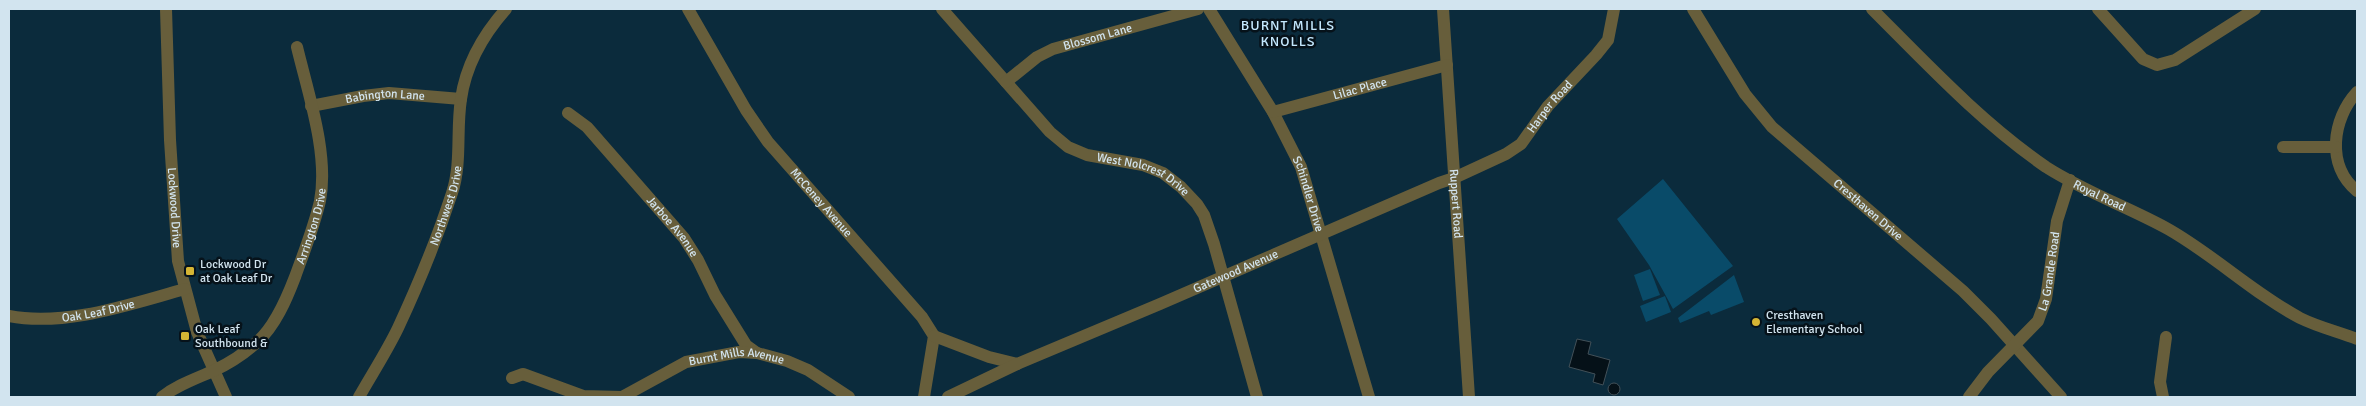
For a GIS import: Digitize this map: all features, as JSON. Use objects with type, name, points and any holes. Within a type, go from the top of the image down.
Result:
[{"type":"street","name":"Lockwood Drive","points":[[166,9],[173,194],[178,261],[197,332],[226,397]]},
{"type":"street","name":"Northwest Drive","points":[[359,397],[398,328],[452,191],[458,165],[461,99],[470,64],[480,44],[506,9]]},
{"type":"street","name":"McCeney Avenue","points":[[688,9],[746,110],[768,142],[791,171],[891,279],[922,317],[934,336]]},
{"type":"street","name":"West Nolcrest Drive","points":[[942,9],[1050,132],[1068,147],[1087,155],[1143,164],[1163,174],[1181,187],[1204,215],[1257,397]]},
{"type":"street","name":"Blossom Lane","points":[[1006,82],[1037,57],[1052,49],[1198,9]]},
{"type":"street","name":"Schindler Drive","points":[[1209,9],[1273,112],[1301,167],[1369,397]]},
{"type":"street","name":"Ruppert Road","points":[[1443,9],[1469,397]]},
{"type":"street","name":"Harper Road","points":[[1454,178],[1506,154],[1521,144],[1548,106],[1591,62],[1608,40],[1614,9]]},
{"type":"street","name":"Cresthaven Drive","points":[[1693,9],[1745,94],[1772,128],[1963,291],[2015,345],[2061,397]]},
{"type":"street","name":"Royal Road","points":[[1872,9],[1969,106],[2011,141],[2070,180],[2169,229],[2269,299],[2301,318],[2357,339]]},
{"type":"street","points":[[2098,9],[2143,59],[2157,65],[2175,60],[2255,9]]},
{"type":"street","name":"Arrington Drive","points":[[162,397],[178,386],[214,370],[244,353],[259,341],[271,326],[292,285],[310,236],[320,200],[322,179],[319,145],[297,47]]},
{"type":"street","name":"Lilac Place","points":[[1273,112],[1447,65]]},
{"type":"street","points":[[2357,92],[2347,103],[2340,116],[2336,147],[2340,166],[2350,185],[2357,191]]},
{"type":"street","name":"Babington Lane","points":[[311,106],[389,93],[461,99]]},
{"type":"street","name":"Jarboe Avenue","points":[[568,113],[587,127],[684,238],[698,260],[715,295],[746,345],[757,353]]},
{"type":"street","points":[[2283,147],[2336,147]]},
{"type":"street","name":"Gatewood Avenue","points":[[948,397],[1017,364],[1321,235],[1438,183],[1454,178]]},
{"type":"street","name":"La Grande Road","points":[[1969,397],[1988,372],[2034,327],[2041,314],[2046,299],[2057,221],[2070,180]]},
{"type":"street","name":"Oak Leaf Drive","points":[[9,316],[27,320],[60,319],[185,289]]},
{"type":"street","points":[[924,397],[934,336],[1017,364]]},
{"type":"street","points":[[2163,397],[2160,382],[2166,337]]},
{"type":"street","name":"Burnt Mills Avenue","points":[[622,397],[686,362],[739,352],[757,353],[787,361],[808,370],[849,397]]},
{"type":"street","points":[[512,378],[523,374],[583,396],[622,397]]},
{"type":"shaded area","points":[[1663,179],[1733,266],[1673,309],[1649,265],[1617,219]]},
{"type":"shaded area","points":[[1650,269],[1660,295],[1643,301],[1634,275]]},
{"type":"shaded area","points":[[1734,275],[1744,302],[1711,315],[1709,311],[1680,323],[1678,318]]},
{"type":"shaded area","points":[[1665,296],[1671,312],[1646,322],[1640,306]]},
{"type":"shaded area","points":[[1577,339],[1591,342],[1588,354],[1610,360],[1603,385],[1593,382],[1595,374],[1569,367]]},
{"type":"shaded area","points":[[1612,383],[1616,383],[1620,389],[1616,395],[1612,395],[1608,391],[1608,387]]},
{"type":"place","name":"Lockwood Dr at Oak Leaf Dr","points":[[190,271]]},
{"type":"place","name":"Cresthaven Elementary School","points":[[1756,322]]},
{"type":"place","name":"Oak Leaf Southbound &","points":[[185,336]]},
{"type":"district","name":"BURNT MILLS KNOLLS","points":[[1288,33]]}]
